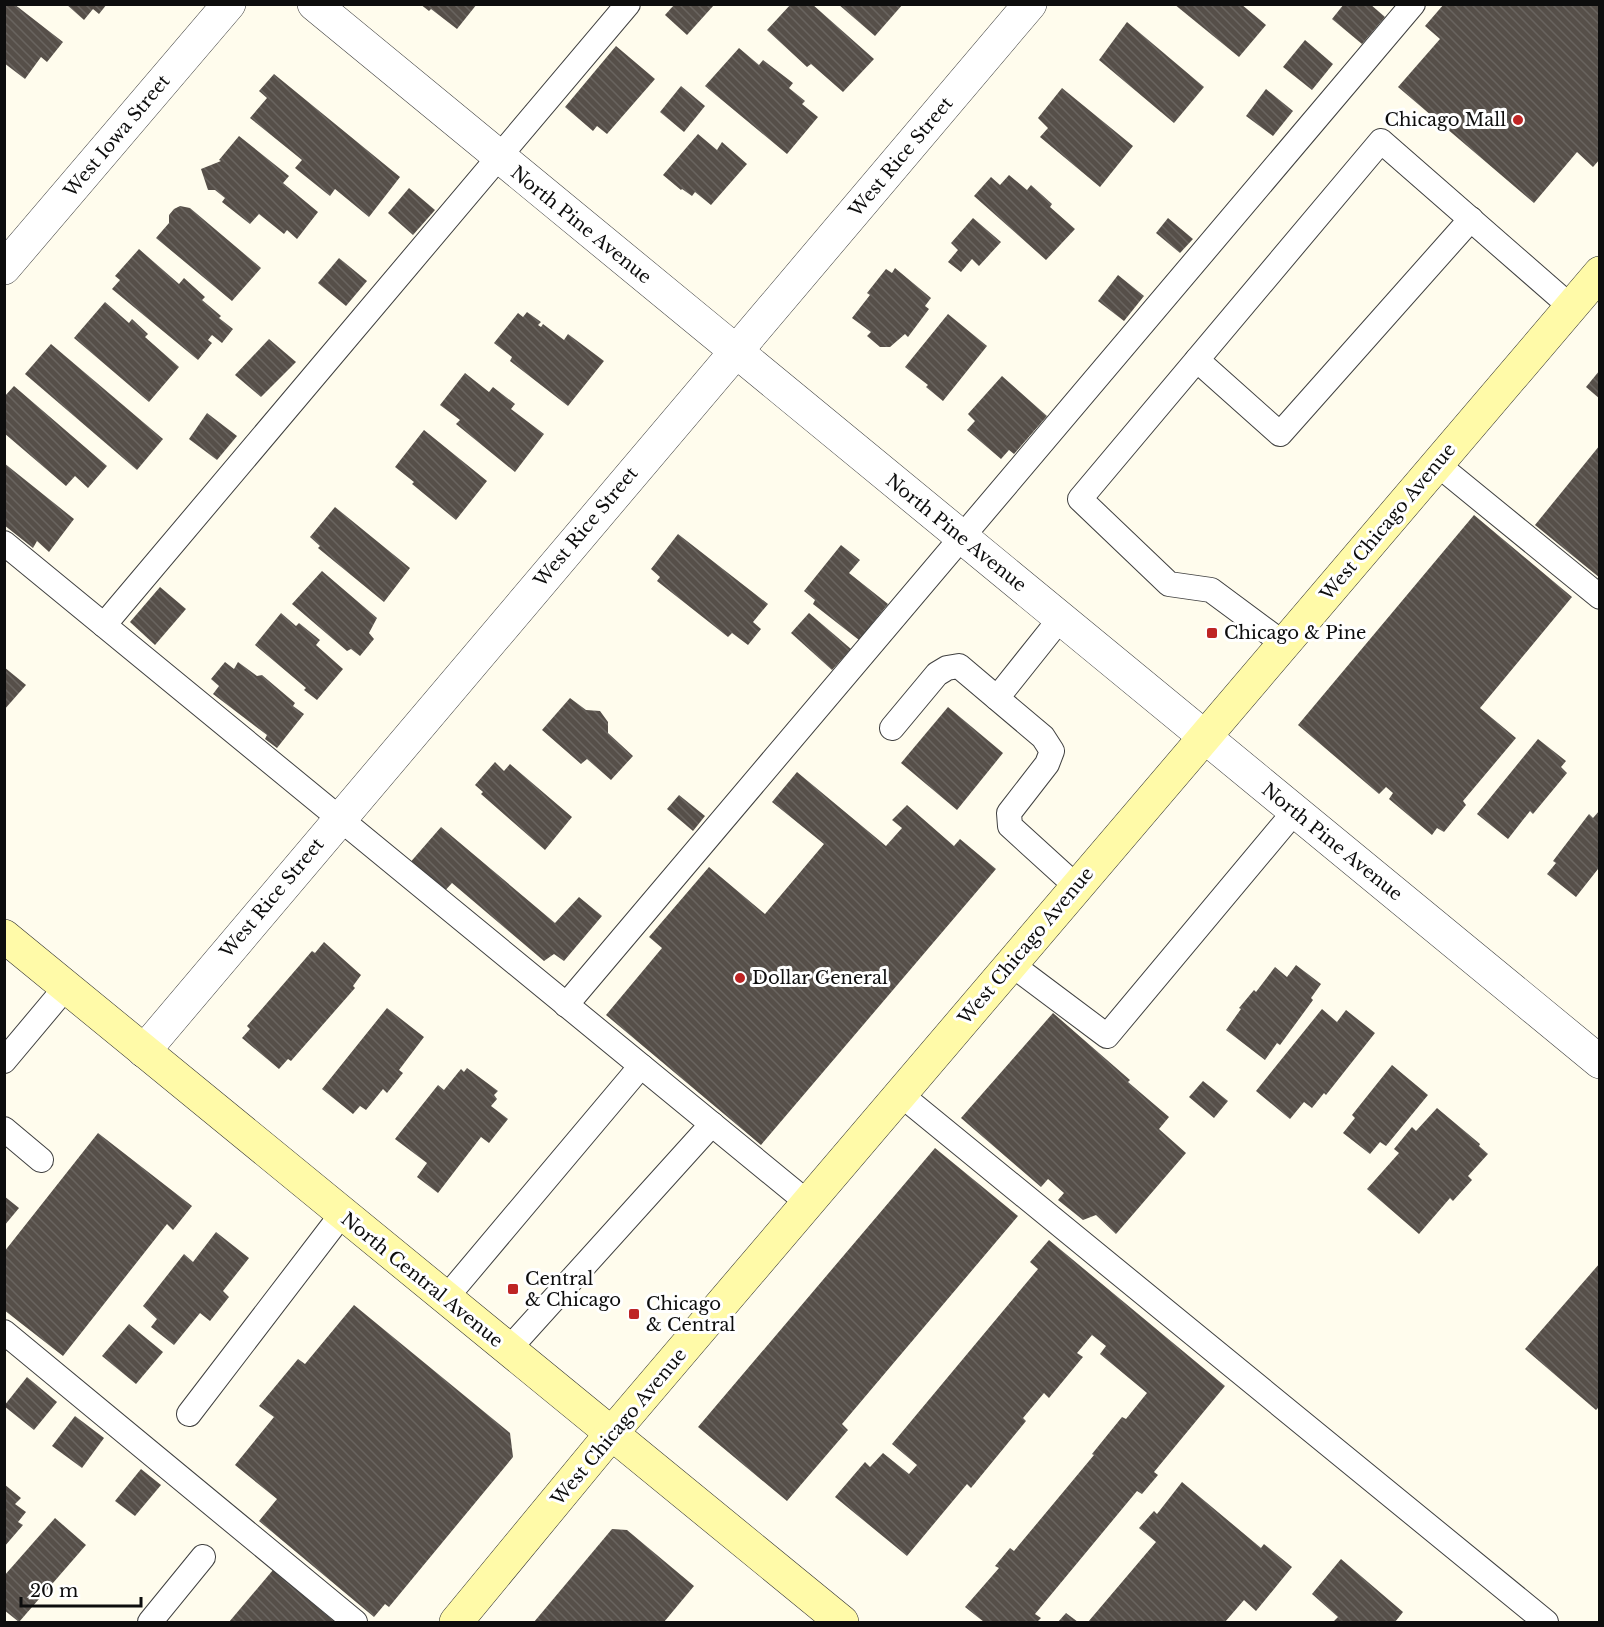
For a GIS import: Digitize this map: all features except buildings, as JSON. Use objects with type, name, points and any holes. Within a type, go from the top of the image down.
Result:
[{"type":"main road","name":"West Chicago Avenue","points":[[456,1623],[611,1434],[1599,273]]},
{"type":"main road","name":"North Central Avenue","points":[[4,936],[842,1623]]},
{"type":"street","name":"West Iowa Street","points":[[4,268],[229,4]]},
{"type":"street","name":"North Pine Avenue","points":[[314,4],[1599,1062]]},
{"type":"street","name":"West Rice Street","points":[[144,1051],[1030,4]]},
{"type":"lane","points":[[104,625],[628,4]]},
{"type":"lane","points":[[566,1005],[1413,4]]},
{"type":"lane","points":[[1284,644],[1211,590],[1169,584],[1080,498],[1381,141],[1571,307]]},
{"type":"lane","points":[[1197,360],[1280,434],[1471,219]]},
{"type":"lane","points":[[1437,464],[1599,597]]},
{"type":"lane","points":[[4,543],[808,1203]]},
{"type":"lane","points":[[998,698],[1060,619]]},
{"type":"lane","points":[[892,728],[937,674],[947,668],[958,666],[998,698],[1043,737],[1052,750],[1047,764],[1009,813],[1010,826],[1077,887]]},
{"type":"lane","points":[[1011,964],[1107,1036],[1295,811]]},
{"type":"lane","points":[[4,1061],[66,987]]},
{"type":"lane","points":[[445,1299],[641,1066]]},
{"type":"lane","points":[[900,1094],[1546,1623]]},
{"type":"lane","points":[[508,1350],[711,1124]]},
{"type":"lane","points":[[4,1129],[41,1160]]},
{"type":"lane","points":[[189,1414],[342,1214]]},
{"type":"lane","points":[[4,1332],[355,1623]]},
{"type":"lane","points":[[150,1623],[203,1557]]},
{"type":"place","name":"Chicago Mall","points":[[1518,120]]},
{"type":"place","name":"Chicago & Pine","points":[[1212,633]]},
{"type":"place","name":"Dollar General","points":[[740,978]]},
{"type":"place","name":"Central & Chicago","points":[[513,1289]]},
{"type":"place","name":"Chicago & Central","points":[[634,1314]]}]
